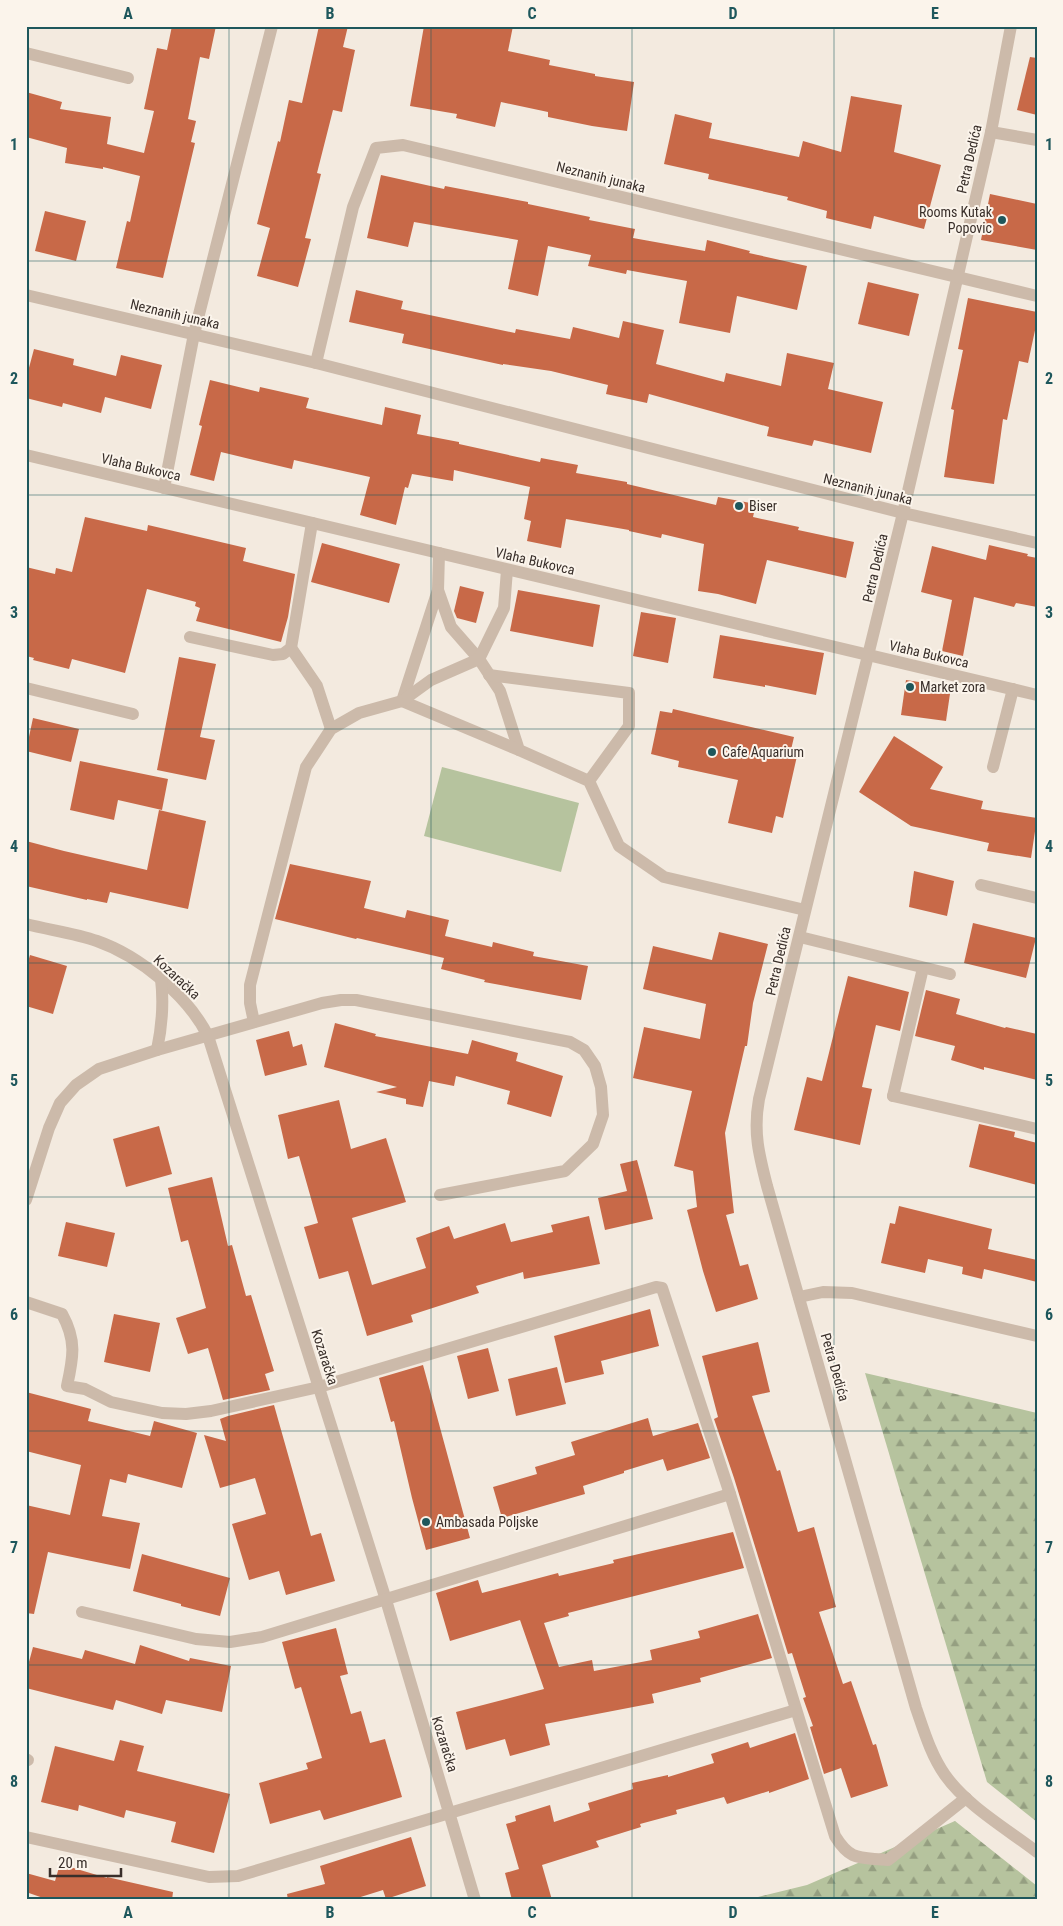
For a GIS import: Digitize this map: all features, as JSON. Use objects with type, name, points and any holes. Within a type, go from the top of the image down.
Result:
[{"type":"street","points":[[164,488],[194,334],[272,26]]},
{"type":"street","name":"Petra Dedića","points":[[1011,26],[991,132],[903,513],[805,910],[756,1117],[756,1130],[765,1178],[916,1708],[929,1746],[946,1775],[966,1798],[1037,1852]]},
{"type":"street","points":[[26,54],[128,78]]},
{"type":"street","points":[[991,132],[1037,140]]},
{"type":"street","name":"Neznanih junaka","points":[[316,363],[353,207],[376,148],[403,145],[1037,296]]},
{"type":"street","name":"Neznanih junaka","points":[[26,295],[316,363],[903,513],[1037,543]]},
{"type":"street","name":"Vlaha Bukovca","points":[[26,455],[1037,695]]},
{"type":"street","points":[[190,637],[273,656],[283,654],[291,648],[312,523]]},
{"type":"street","points":[[402,700],[438,590],[439,554]]},
{"type":"street","points":[[254,1022],[250,1003],[250,985],[306,767],[331,729],[359,713],[402,700],[431,680],[479,659],[504,608],[507,570]]},
{"type":"street","points":[[438,590],[452,627],[479,659],[500,691],[519,750]]},
{"type":"street","points":[[291,648],[317,686],[331,729]]},
{"type":"street","points":[[489,675],[629,693],[629,726],[589,781]]},
{"type":"street","points":[[26,688],[134,714]]},
{"type":"street","points":[[994,767],[1013,689]]},
{"type":"street","points":[[402,700],[589,781],[619,846],[664,877],[805,910]]},
{"type":"street","points":[[981,885],[1037,898]]},
{"type":"street","name":"Kozaračka","points":[[26,924],[95,940],[135,960],[161,979],[197,1018],[208,1036],[386,1600],[475,1900]]},
{"type":"street","points":[[800,937],[950,974]]},
{"type":"street","points":[[923,968],[893,1096],[1037,1129]]},
{"type":"street","points":[[156,1050],[163,1021],[161,979]]},
{"type":"street","points":[[26,1200],[49,1128],[60,1103],[76,1085],[99,1069],[156,1050],[322,1003],[356,1000],[570,1042],[584,1050],[595,1066],[601,1087],[603,1115],[593,1144],[565,1171],[440,1195]]},
{"type":"street","points":[[26,1302],[62,1314],[70,1328],[74,1352],[67,1386],[85,1389],[111,1402],[162,1413],[186,1414],[211,1411],[319,1387],[656,1286],[662,1288],[730,1494],[835,1836],[842,1848],[854,1857],[888,1860],[966,1798]]},
{"type":"street","points":[[799,1297],[823,1292],[852,1293],[1037,1336]]},
{"type":"street","points":[[82,1612],[196,1639],[230,1642],[262,1637],[730,1494]]},
{"type":"street","points":[[26,1837],[196,1874],[223,1877],[253,1872],[796,1710]]},
{"type":"green space","points":[[442,767],[579,803],[561,872],[424,836]]},
{"type":"green space","points":[[865,1373],[1037,1413],[1037,1822],[987,1782]]},
{"type":"green space","points":[[955,1821],[1037,1886],[1037,1900],[746,1900],[807,1885]]},
{"type":"building","points":[[172,26],[216,26],[209,59],[200,57],[188,119],[196,121],[191,142],[195,143],[163,278],[116,268],[127,221],[130,222],[140,176],[103,167],[103,169],[65,163],[67,148],[26,137],[26,92],[62,102],[60,109],[111,117],[107,144],[144,153],[154,111],[144,109],[157,48],[167,50]]},
{"type":"building","points":[[319,26],[348,26],[343,47],[355,50],[342,112],[333,110],[317,173],[321,174],[305,238],[311,239],[298,287],[257,276],[270,228],[257,224],[278,141],[280,142],[289,100],[302,103]]},
{"type":"building","points":[[424,26],[513,26],[508,51],[550,60],[549,65],[595,74],[595,76],[634,82],[627,131],[548,117],[548,112],[501,102],[495,127],[456,118],[457,114],[410,106]]},
{"type":"building","points":[[1030,57],[1037,58],[1037,115],[1017,110]]},
{"type":"building","points":[[851,96],[902,105],[894,152],[941,165],[924,229],[874,216],[871,229],[826,218],[827,211],[787,200],[788,197],[708,179],[709,174],[664,164],[675,114],[712,123],[709,138],[799,157],[803,141],[841,152]]},
{"type":"building","points":[[381,175],[444,189],[445,186],[528,202],[528,204],[590,217],[589,220],[635,229],[633,238],[705,251],[707,240],[750,251],[749,253],[807,266],[797,310],[737,296],[730,333],[679,323],[687,281],[627,270],[626,274],[588,266],[591,255],[548,246],[538,296],[508,289],[518,240],[414,222],[408,247],[367,238]]},
{"type":"building","points":[[990,194],[1037,204],[1037,250],[981,240]]},
{"type":"building","points":[[45,211],[86,221],[76,261],[35,251]]},
{"type":"building","points":[[868,282],[919,294],[909,336],[858,324]]},
{"type":"building","points":[[356,290],[403,301],[401,309],[515,333],[516,329],[570,339],[573,327],[619,338],[623,321],[664,330],[656,364],[724,382],[726,373],[781,386],[787,353],[834,363],[828,389],[883,402],[871,453],[814,440],[812,446],[767,436],[769,427],[649,394],[647,403],[606,394],[608,385],[551,371],[503,365],[402,343],[404,334],[349,322]]},
{"type":"building","points":[[968,298],[1037,312],[1037,321],[1028,363],[1019,361],[1007,420],[1003,419],[994,484],[944,477],[954,410],[951,409],[963,350],[958,349]]},
{"type":"building","points":[[34,349],[74,359],[73,365],[116,376],[121,355],[162,365],[151,409],[105,397],[101,413],[63,403],[62,407],[26,398],[26,379]]},
{"type":"building","points":[[210,380],[259,392],[260,387],[309,398],[306,408],[382,425],[385,407],[421,415],[417,434],[459,442],[459,444],[540,462],[541,458],[578,465],[576,473],[627,482],[627,484],[716,505],[718,497],[756,504],[753,517],[799,527],[798,530],[854,542],[846,578],[767,560],[756,604],[698,591],[704,544],[662,534],[661,538],[629,530],[566,519],[561,548],[527,541],[531,521],[524,519],[530,487],[454,470],[453,481],[412,474],[408,488],[405,487],[396,525],[360,515],[370,477],[294,460],[292,469],[221,452],[214,481],[190,475],[202,426],[199,425]]},
{"type":"building","points":[[85,517],[147,531],[148,525],[246,548],[243,561],[295,574],[288,617],[281,642],[196,621],[200,608],[195,606],[196,602],[147,589],[125,673],[72,659],[69,669],[33,660],[34,658],[26,656],[26,567],[55,574],[56,568],[72,572]]},
{"type":"building","points":[[322,543],[400,564],[389,603],[311,582]]},
{"type":"building","points":[[989,545],[1028,554],[1027,556],[1037,558],[1037,607],[1016,603],[1014,607],[974,597],[963,656],[942,651],[952,600],[921,592],[932,546],[986,560]]},
{"type":"building","points":[[460,586],[484,592],[476,623],[457,618],[454,611]]},
{"type":"building","points":[[518,590],[600,605],[593,647],[510,631]]},
{"type":"building","points":[[641,612],[676,618],[668,663],[633,656]]},
{"type":"building","points":[[720,635],[824,653],[816,695],[765,685],[765,687],[713,678]]},
{"type":"building","points":[[179,657],[216,664],[200,737],[215,740],[206,780],[157,770]]},
{"type":"building","points":[[906,680],[951,687],[946,721],[901,715]]},
{"type":"building","points":[[673,709],[794,737],[790,754],[797,756],[783,818],[776,816],[772,833],[728,823],[738,780],[678,767],[679,761],[651,754],[660,711],[672,713]]},
{"type":"building","points":[[33,718],[79,729],[71,762],[26,751]]},
{"type":"building","points":[[894,736],[943,767],[930,789],[983,801],[981,809],[1037,818],[1031,858],[987,851],[989,843],[911,826],[859,792]]},
{"type":"building","points":[[80,761],[168,779],[162,810],[118,800],[114,820],[70,810]]},
{"type":"building","points":[[159,810],[206,821],[188,909],[110,892],[107,903],[26,886],[26,841],[147,870]]},
{"type":"building","points":[[290,864],[371,881],[364,908],[405,918],[407,910],[449,920],[445,936],[492,947],[493,942],[534,952],[533,956],[588,966],[581,1000],[484,982],[485,980],[441,969],[444,958],[275,919]]},
{"type":"building","points":[[914,871],[954,881],[947,916],[909,907]]},
{"type":"building","points":[[973,923],[1036,938],[1026,978],[964,963]]},
{"type":"building","points":[[719,932],[768,944],[753,1003],[747,1046],[745,1046],[725,1133],[734,1213],[726,1215],[740,1266],[748,1264],[758,1299],[716,1312],[687,1210],[697,1207],[693,1171],[674,1166],[692,1091],[633,1078],[644,1027],[700,1039],[706,1004],[643,989],[653,946],[712,960]]},
{"type":"building","points":[[30,955],[67,966],[53,1014],[26,1006],[26,969]]},
{"type":"building","points":[[848,976],[909,992],[900,1031],[876,1025],[862,1087],[872,1089],[860,1145],[794,1130],[807,1077],[822,1081]]},
{"type":"building","points":[[926,990],[960,999],[956,1014],[1005,1028],[1037,1034],[1037,1080],[984,1067],[984,1070],[951,1060],[955,1046],[915,1036]]},
{"type":"building","points":[[335,1023],[376,1034],[375,1036],[468,1054],[472,1040],[518,1053],[516,1061],[563,1076],[551,1117],[507,1104],[510,1091],[456,1076],[454,1086],[429,1081],[423,1107],[406,1104],[406,1099],[376,1092],[397,1087],[324,1067]]},
{"type":"building","points":[[289,1031],[293,1047],[302,1044],[307,1065],[265,1076],[256,1040]]},
{"type":"building","points":[[339,1100],[351,1149],[386,1138],[406,1202],[352,1218],[372,1285],[426,1268],[416,1238],[449,1226],[454,1239],[505,1223],[511,1242],[553,1232],[551,1225],[589,1216],[600,1264],[524,1279],[523,1272],[476,1286],[479,1293],[411,1315],[413,1322],[367,1336],[348,1271],[319,1279],[304,1227],[318,1223],[299,1156],[288,1159],[278,1115]]},
{"type":"building","points":[[979,1124],[1015,1132],[1014,1137],[1037,1143],[1037,1185],[969,1167]]},
{"type":"building","points":[[159,1126],[172,1174],[126,1187],[113,1139]]},
{"type":"building","points":[[637,1160],[653,1219],[605,1230],[598,1198],[627,1191],[620,1164]]},
{"type":"building","points":[[212,1177],[228,1246],[232,1245],[246,1296],[251,1295],[274,1371],[265,1374],[270,1390],[223,1400],[208,1348],[188,1354],[176,1318],[206,1308],[188,1240],[181,1242],[168,1188]]},
{"type":"building","points":[[899,1206],[992,1229],[988,1249],[1037,1260],[1037,1282],[984,1269],[982,1279],[962,1274],[963,1267],[928,1259],[925,1273],[881,1263],[890,1223],[895,1224]]},
{"type":"building","points":[[66,1222],[115,1233],[107,1267],[58,1256]]},
{"type":"building","points":[[650,1309],[659,1346],[601,1361],[604,1374],[565,1383],[554,1336]]},
{"type":"building","points":[[114,1314],[160,1323],[150,1372],[104,1362]]},
{"type":"building","points":[[758,1342],[770,1392],[752,1396],[777,1471],[780,1470],[798,1532],[814,1527],[836,1607],[819,1612],[843,1684],[851,1681],[873,1745],[876,1744],[888,1786],[851,1798],[841,1768],[824,1774],[810,1727],[813,1726],[803,1698],[806,1697],[792,1653],[788,1654],[714,1419],[718,1417],[702,1356]]},
{"type":"building","points":[[488,1348],[499,1391],[468,1399],[457,1356]]},
{"type":"building","points":[[423,1365],[470,1538],[426,1550],[394,1421],[391,1422],[379,1378]]},
{"type":"building","points":[[557,1367],[566,1404],[516,1416],[508,1379]]},
{"type":"building","points":[[26,1392],[91,1409],[88,1421],[150,1436],[154,1421],[197,1433],[182,1488],[128,1474],[126,1483],[110,1479],[102,1516],[140,1523],[130,1569],[48,1552],[34,1614],[26,1613],[26,1505],[70,1515],[81,1465],[26,1451]]},
{"type":"building","points":[[274,1405],[311,1536],[321,1533],[335,1581],[286,1595],[279,1571],[249,1580],[232,1524],[266,1514],[255,1478],[220,1488],[204,1435],[226,1441],[220,1419]]},
{"type":"building","points":[[648,1418],[653,1436],[698,1423],[710,1458],[667,1471],[663,1459],[583,1486],[585,1494],[502,1518],[493,1487],[537,1474],[535,1467],[575,1455],[571,1442]]},
{"type":"building","points":[[733,1532],[744,1568],[568,1613],[569,1616],[544,1623],[559,1667],[592,1660],[594,1671],[652,1660],[650,1650],[700,1638],[698,1631],[758,1614],[772,1658],[700,1678],[701,1682],[652,1694],[654,1703],[545,1724],[550,1745],[510,1756],[505,1739],[466,1750],[456,1712],[544,1689],[520,1620],[450,1641],[436,1593],[478,1580],[482,1593],[558,1573],[559,1576],[614,1563],[613,1560]]},
{"type":"building","points":[[142,1554],[230,1578],[220,1616],[133,1591]]},
{"type":"building","points":[[336,1628],[348,1674],[340,1676],[351,1714],[361,1711],[370,1743],[385,1739],[402,1797],[324,1820],[320,1810],[270,1824],[259,1783],[308,1769],[306,1763],[322,1758],[301,1687],[295,1689],[282,1642]]},
{"type":"building","points":[[140,1645],[189,1661],[190,1658],[231,1666],[222,1712],[166,1700],[162,1714],[116,1700],[113,1710],[26,1688],[26,1673],[33,1647],[82,1659],[85,1650],[135,1664]]},
{"type":"building","points":[[795,1733],[809,1779],[769,1793],[769,1791],[727,1804],[724,1797],[676,1810],[677,1814],[640,1824],[641,1827],[596,1841],[599,1847],[542,1865],[552,1900],[512,1900],[505,1873],[519,1869],[506,1824],[516,1821],[515,1816],[550,1805],[554,1822],[590,1810],[588,1803],[633,1789],[632,1783],[668,1775],[668,1777],[714,1763],[711,1754],[748,1742],[750,1748]]},
{"type":"building","points":[[120,1740],[144,1746],[137,1771],[230,1794],[214,1853],[171,1842],[176,1822],[126,1810],[124,1818],[79,1805],[78,1811],[41,1802],[55,1746],[114,1761]]},
{"type":"building","points":[[411,1837],[426,1886],[386,1899],[383,1890],[351,1900],[288,1900],[287,1894],[325,1884],[320,1866]]},
{"type":"building","points":[[60,1864],[107,1878],[173,1892],[172,1900],[49,1900],[26,1892],[26,1873],[55,1881]]},
{"type":"place","name":"Rooms Kutak Popovic","points":[[1002,220]]},
{"type":"place","name":"Biser","points":[[739,506]]},
{"type":"place","name":"Market zora","points":[[910,687]]},
{"type":"place","name":"Cafe Aquarium","points":[[712,752]]},
{"type":"place","name":"Ambasada Poljske","points":[[426,1522]]}]
